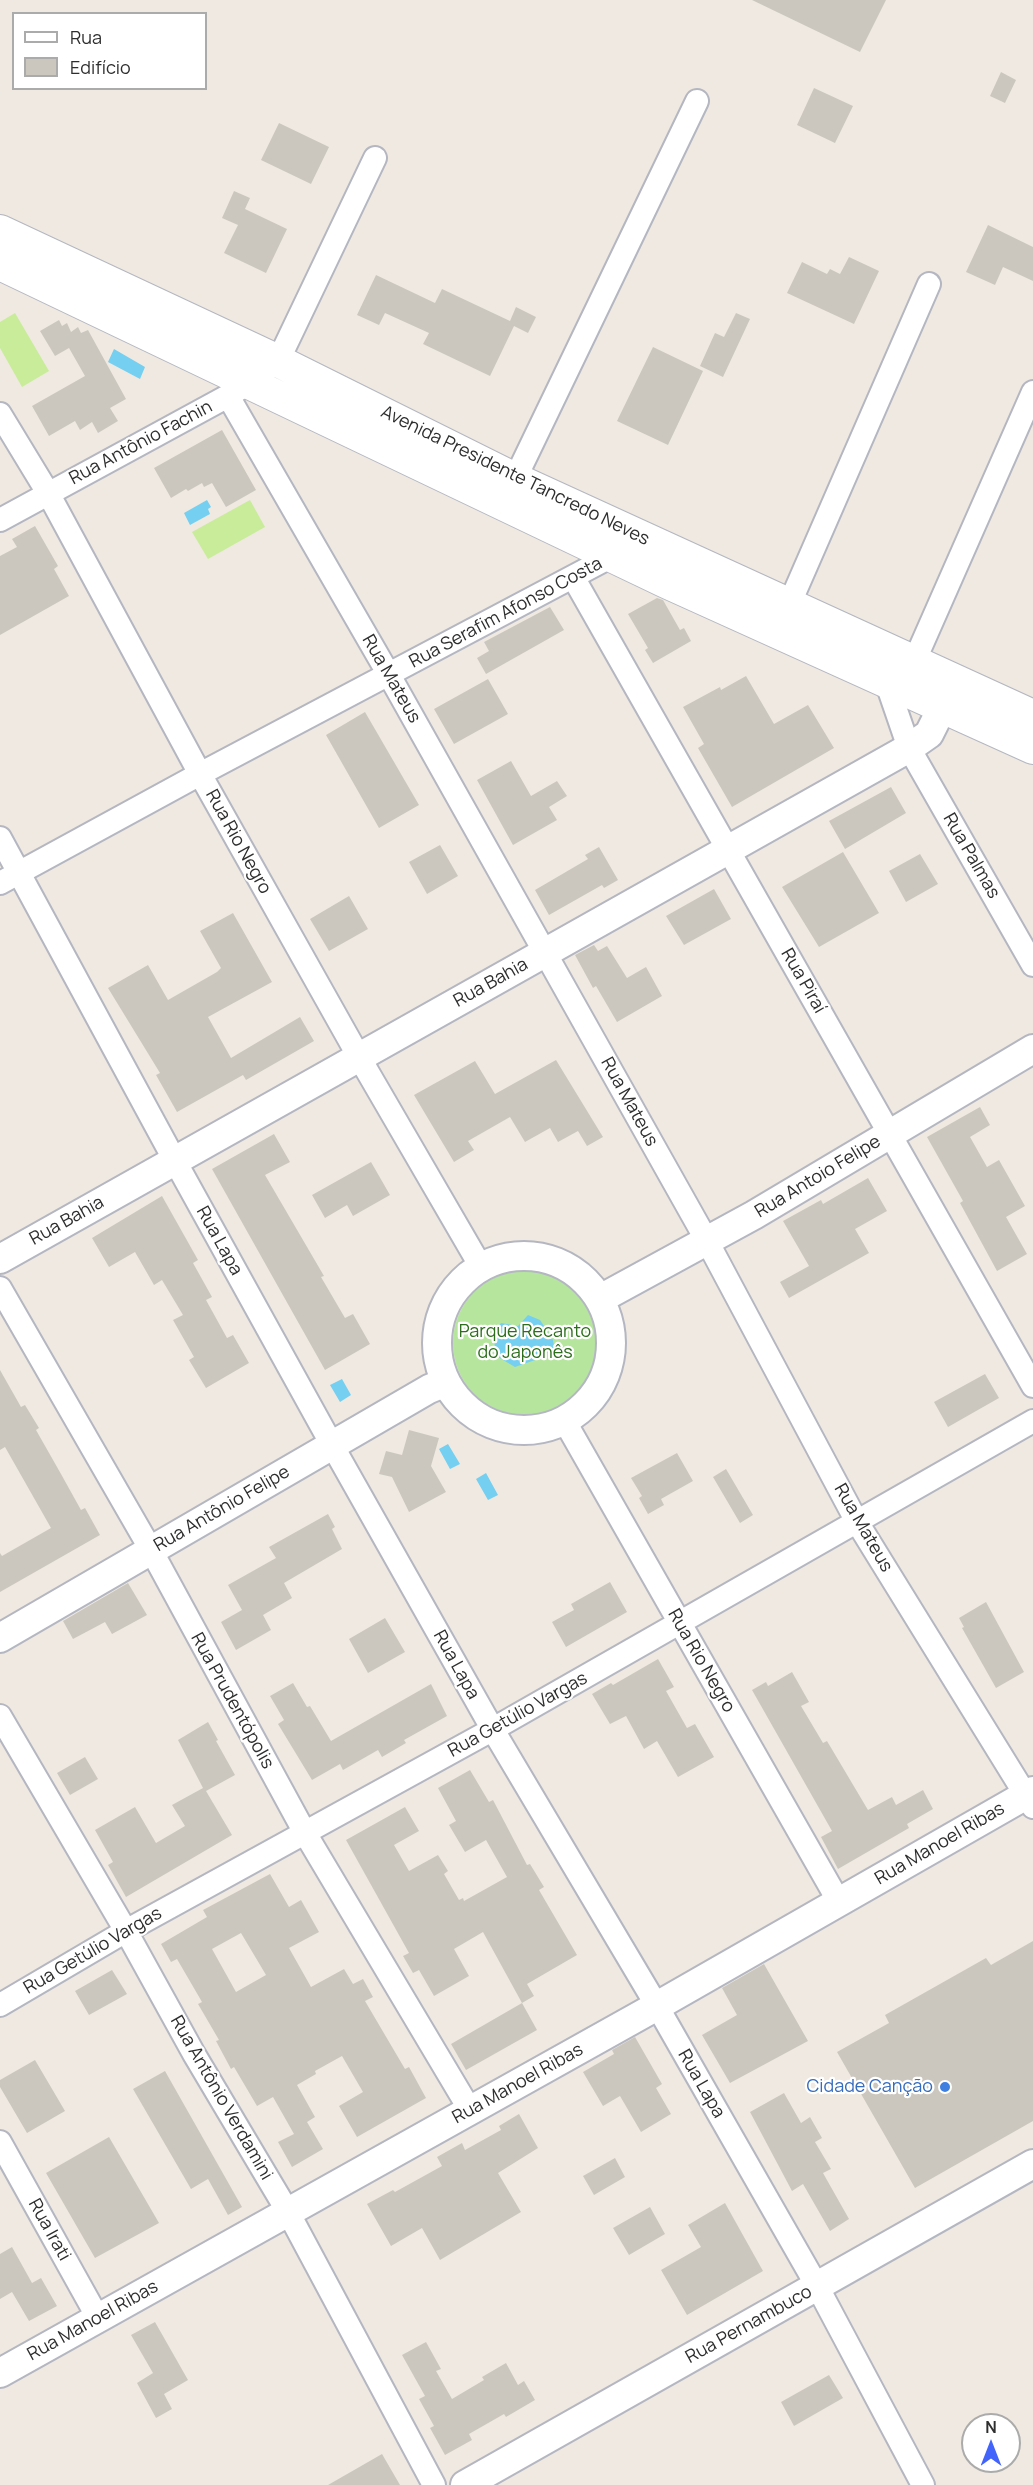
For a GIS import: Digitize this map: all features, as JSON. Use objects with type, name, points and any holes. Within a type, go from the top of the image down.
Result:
[{"type":"main road","name":"Avenida Presidente Tancredo Neves","points":[[0,231],[278,361],[515,479],[914,662],[949,694],[1033,748]]},
{"type":"main road","name":"Avenida Presidente Tancredo Neves","points":[[0,264],[239,389],[886,681],[949,694],[1033,716]]},
{"type":"street","points":[[515,479],[697,101]]},
{"type":"street","points":[[278,361],[375,158]]},
{"type":"street","points":[[789,605],[929,284]]},
{"type":"street","name":"Rua Antônio Fachin","points":[[0,519],[239,389],[278,361]]},
{"type":"street","name":"Rua Mateus","points":[[239,389],[389,675],[707,1241],[856,1522],[1031,1797]]},
{"type":"street","points":[[914,662],[1033,392]]},
{"type":"street","name":"Rua Rio Negro","points":[[0,414],[48,493],[200,774],[359,1057],[481,1267]]},
{"type":"street","name":"Rua Serafim Afonso Costa","points":[[20,873],[200,774],[612,556]]},
{"type":"street","name":"Rua Piraí","points":[[573,577],[1033,1386]]},
{"type":"street","name":"Rua Palmas","points":[[886,681],[909,748],[1033,965]]},
{"type":"street","name":"Rua Bahia","points":[[0,1259],[909,748],[930,734],[949,694]]},
{"type":"street","name":"Rua Lapa","points":[[0,838],[332,1445],[493,1730],[657,2006],[817,2286],[923,2485]]},
{"type":"street","points":[[0,883],[20,873]]},
{"type":"street","name":"Rua Antoio Felipe","points":[[600,1299],[707,1241],[1033,1048]]},
{"type":"street","points":[[534,1256],[560,1263],[583,1278],[600,1299],[610,1326],[611,1354],[603,1381],[586,1404],[564,1420],[538,1429],[510,1429],[484,1420],[462,1404],[446,1382],[438,1357],[438,1330],[445,1305],[460,1283],[481,1267],[506,1257],[534,1256]]},
{"type":"street","name":"Rua Prudentópolis","points":[[0,1288],[151,1550],[304,1833],[470,2110]]},
{"type":"street","name":"Rua Antônio Felipe","points":[[0,1638],[332,1445],[446,1382]]},
{"type":"street","name":"Rua Rio Negro","points":[[564,1420],[839,1902]]},
{"type":"street","name":"Rua Getúlio Vargas","points":[[0,2005],[126,1931],[493,1730],[1033,1421]]},
{"type":"street","name":"Rua Antônio Verdamini","points":[[0,1716],[126,1931],[194,2054],[288,2212],[434,2485]]},
{"type":"street","name":"Rua Manoel Ribas","points":[[0,2373],[839,1902],[1031,1797]]},
{"type":"street","name":"Rua Irati","points":[[0,2142],[98,2318]]},
{"type":"street","name":"Rua Pernambuco","points":[[465,2485],[1033,2164]]},
{"type":"green space","points":[[15,313],[49,371],[22,387],[0,348],[0,322]]},
{"type":"green space","points":[[250,500],[265,527],[208,559],[192,532]]},
{"type":"green space","name":"Parque Recanto do Japonês","points":[[525,1271],[552,1277],[565,1283],[576,1292],[585,1303],[591,1316],[597,1343],[591,1370],[585,1383],[576,1394],[565,1403],[552,1409],[525,1415],[498,1409],[485,1403],[474,1394],[465,1383],[459,1370],[453,1343],[459,1316],[465,1303],[474,1292],[485,1283],[498,1277]]},
{"type":"water","points":[[114,349],[145,367],[140,379],[108,362]]},
{"type":"water","points":[[207,500],[211,507],[208,509],[210,514],[190,525],[184,513]]},
{"type":"water","points":[[528,1315],[540,1320],[553,1340],[555,1353],[543,1352],[538,1359],[515,1367],[498,1357],[492,1335],[501,1323],[518,1326]]},
{"type":"water","points":[[342,1379],[351,1395],[340,1402],[330,1385]]},
{"type":"water","points":[[448,1444],[460,1464],[450,1469],[439,1449]]},
{"type":"water","points":[[486,1473],[498,1495],[488,1500],[476,1479]]},
{"type":"building","points":[[752,0],[886,0],[860,52]]},
{"type":"building","points":[[1001,72],[1016,80],[1005,103],[990,96]]},
{"type":"building","points":[[814,88],[853,106],[835,143],[797,125]]},
{"type":"building","points":[[279,123],[329,147],[311,184],[261,160]]},
{"type":"building","points":[[234,191],[250,198],[245,209],[287,229],[266,273],[224,253],[238,225],[222,218]]},
{"type":"building","points":[[988,225],[1033,247],[1033,281],[1003,267],[995,285],[966,272]]},
{"type":"building","points":[[849,257],[879,271],[854,324],[787,293],[802,262],[827,274],[830,269],[840,274]]},
{"type":"building","points":[[376,275],[435,303],[442,289],[510,321],[516,307],[536,317],[528,333],[514,326],[490,376],[423,344],[429,333],[385,313],[379,325],[357,315]]},
{"type":"building","points":[[736,313],[750,319],[723,377],[700,366],[715,333],[724,337]]},
{"type":"building","points":[[59,320],[62,326],[67,323],[71,332],[78,327],[81,333],[88,330],[126,399],[110,408],[118,421],[98,433],[92,422],[80,430],[75,421],[49,436],[32,406],[85,376],[69,348],[55,356],[40,331]]},
{"type":"building","points":[[653,347],[703,371],[668,445],[617,421]]},
{"type":"building","points":[[222,430],[256,490],[226,507],[212,483],[204,487],[202,483],[171,498],[154,468]]},
{"type":"building","points":[[35,526],[58,566],[54,569],[69,596],[0,635],[0,556],[17,547],[12,539]]},
{"type":"building","points":[[657,598],[663,600],[680,630],[684,628],[691,641],[653,663],[645,650],[648,648],[628,614]]},
{"type":"building","points":[[550,607],[564,630],[486,674],[477,658],[489,651],[484,642]]},
{"type":"building","points":[[746,676],[774,724],[808,705],[834,748],[732,807],[698,748],[704,744],[683,707]]},
{"type":"building","points":[[488,679],[508,714],[454,744],[434,709]]},
{"type":"building","points":[[365,712],[419,805],[379,828],[326,735]]},
{"type":"building","points":[[511,761],[531,796],[557,781],[567,796],[549,807],[557,820],[513,845],[477,780]]},
{"type":"building","points":[[891,787],[906,813],[845,849],[829,821]]},
{"type":"building","points":[[440,845],[458,876],[427,894],[409,862]]},
{"type":"building","points":[[599,847],[618,880],[604,888],[602,885],[549,915],[535,890],[588,859],[585,855]]},
{"type":"building","points":[[843,852],[879,913],[819,947],[782,887]]},
{"type":"building","points":[[920,854],[938,884],[906,902],[889,871]]},
{"type":"building","points":[[714,889],[731,919],[684,945],[666,916]]},
{"type":"building","points":[[349,896],[368,929],[329,951],[310,919]]},
{"type":"building","points":[[233,913],[272,982],[208,1017],[231,1058],[300,1017],[314,1041],[246,1080],[243,1075],[177,1112],[156,1075],[160,1073],[108,988],[148,965],[168,1000],[217,972],[221,968],[200,931]]},
{"type":"building","points":[[594,945],[598,951],[607,946],[627,978],[646,967],[662,996],[617,1022],[596,986],[593,988],[575,955]]},
{"type":"building","points":[[556,1060],[603,1137],[587,1146],[578,1131],[558,1142],[550,1128],[525,1142],[510,1117],[468,1141],[474,1150],[454,1162],[414,1095],[475,1061],[495,1094]]},
{"type":"building","points":[[980,1107],[990,1125],[970,1137],[987,1167],[999,1160],[1025,1206],[1006,1217],[1027,1254],[997,1271],[960,1203],[963,1201],[927,1137]]},
{"type":"building","points":[[274,1134],[290,1162],[265,1175],[324,1276],[321,1277],[345,1318],[353,1314],[370,1344],[325,1370],[212,1169]]},
{"type":"building","points":[[371,1162],[390,1195],[353,1216],[347,1205],[325,1218],[312,1195]]},
{"type":"building","points":[[868,1178],[887,1211],[855,1229],[869,1253],[789,1298],[780,1282],[809,1266],[783,1221],[821,1200],[823,1204]]},
{"type":"building","points":[[162,1196],[198,1260],[193,1263],[212,1297],[206,1300],[227,1338],[233,1335],[249,1363],[206,1388],[189,1360],[194,1357],[173,1320],[183,1315],[162,1280],[154,1285],[135,1252],[109,1267],[92,1238]]},
{"type":"building","points":[[0,1370],[21,1407],[25,1405],[39,1428],[36,1430],[81,1510],[85,1508],[100,1535],[0,1592],[0,1553],[2,1556],[51,1528],[5,1447],[0,1450]]},
{"type":"building","points":[[985,1374],[999,1398],[948,1427],[934,1402]]},
{"type":"building","points":[[409,1430],[439,1438],[431,1466],[446,1492],[409,1512],[392,1477],[379,1474],[386,1451],[402,1455]]},
{"type":"building","points":[[677,1453],[693,1481],[661,1499],[664,1505],[648,1514],[639,1498],[642,1496],[631,1478]]},
{"type":"building","points":[[726,1469],[753,1515],[740,1523],[713,1477]]},
{"type":"building","points":[[328,1514],[335,1527],[332,1529],[342,1549],[284,1583],[292,1598],[263,1615],[271,1630],[236,1650],[221,1622],[242,1610],[228,1585],[276,1558],[269,1547]]},
{"type":"building","points":[[610,1582],[627,1612],[566,1647],[552,1622],[574,1610],[571,1604]]},
{"type":"building","points":[[128,1583],[147,1615],[112,1634],[105,1622],[73,1639],[63,1621]]},
{"type":"building","points":[[986,1602],[1024,1672],[996,1688],[962,1628],[964,1627],[959,1618]]},
{"type":"building","points":[[385,1618],[405,1652],[368,1673],[349,1639]]},
{"type":"building","points":[[658,1659],[674,1687],[666,1691],[687,1728],[695,1724],[714,1757],[678,1777],[657,1741],[644,1749],[626,1716],[610,1724],[592,1694],[611,1683],[613,1685]]},
{"type":"building","points":[[792,1672],[809,1702],[801,1706],[823,1743],[827,1741],[868,1810],[892,1797],[896,1805],[923,1790],[933,1809],[907,1824],[909,1828],[838,1869],[821,1837],[832,1831],[752,1690],[766,1682],[768,1686]]},
{"type":"building","points":[[293,1683],[331,1741],[431,1684],[447,1716],[404,1740],[406,1743],[382,1757],[378,1750],[343,1770],[340,1764],[312,1780],[278,1724],[284,1720],[270,1696]]},
{"type":"building","points":[[208,1722],[235,1775],[206,1791],[232,1835],[126,1897],[108,1865],[113,1862],[95,1830],[135,1807],[156,1843],[185,1826],[172,1805],[203,1788],[178,1740]]},
{"type":"building","points":[[85,1757],[98,1779],[70,1795],[57,1773]]},
{"type":"building","points":[[470,1770],[489,1802],[493,1800],[527,1865],[530,1864],[544,1887],[539,1890],[577,1955],[527,1984],[534,1996],[522,2003],[483,1932],[454,1949],[469,1976],[434,1996],[419,1970],[413,1973],[403,1956],[409,1953],[346,1840],[405,1807],[419,1831],[394,1845],[409,1871],[438,1855],[448,1871],[444,1874],[459,1900],[463,1898],[464,1901],[507,1877],[486,1840],[465,1852],[449,1825],[456,1821],[438,1788]]},
{"type":"building","points":[[270,1874],[289,1907],[301,1900],[319,1932],[289,1948],[311,1987],[344,1969],[353,1984],[363,1979],[373,1997],[365,2001],[405,2069],[409,2067],[426,2098],[357,2137],[339,2106],[363,2092],[342,2056],[315,2071],[316,2074],[297,2085],[315,2117],[307,2122],[323,2149],[292,2167],[278,2142],[294,2134],[273,2097],[257,2106],[234,2067],[231,2069],[216,2041],[219,2040],[198,2004],[202,2002],[177,1959],[171,1962],[161,1944],[207,1917],[203,1910]],"holes":[[[241,1933],[266,1975],[236,1992],[212,1949]]]},
{"type":"building","name":"Cidade Canção","points":[[1033,1941],[1033,2121],[915,2188],[837,2052],[889,2023],[885,2015],[986,1958],[991,1965]]},
{"type":"building","points":[[764,1964],[808,2041],[730,2083],[702,2035],[737,2015],[722,1988]]},
{"type":"building","points":[[112,1970],[127,1994],[89,2015],[75,1991]]},
{"type":"building","points":[[522,2003],[537,2030],[466,2070],[451,2044]]},
{"type":"building","points":[[635,2037],[662,2084],[656,2088],[671,2114],[641,2132],[620,2096],[603,2106],[583,2072],[614,2054],[612,2050]]},
{"type":"building","points":[[35,2060],[65,2111],[27,2133],[0,2087],[0,2080]]},
{"type":"building","points":[[165,2071],[242,2207],[228,2215],[208,2179],[191,2189],[133,2089]]},
{"type":"building","points":[[784,2093],[801,2123],[810,2117],[822,2138],[815,2142],[831,2169],[823,2173],[849,2219],[830,2231],[803,2184],[792,2191],[750,2112]]},
{"type":"building","points":[[519,2114],[538,2148],[498,2173],[521,2212],[440,2260],[422,2228],[391,2246],[367,2204],[393,2190],[395,2192],[442,2166],[437,2157],[462,2143],[465,2150],[501,2130],[499,2126]]},
{"type":"building","points":[[109,2137],[159,2223],[95,2258],[46,2173]]},
{"type":"building","points":[[615,2158],[625,2177],[594,2195],[583,2176]]},
{"type":"building","points":[[725,2203],[763,2271],[687,2315],[661,2270],[701,2247],[688,2225]]},
{"type":"building","points":[[650,2207],[665,2234],[629,2255],[613,2228]]},
{"type":"building","points":[[12,2247],[32,2283],[41,2278],[57,2306],[29,2321],[12,2292],[0,2299],[0,2254]]},
{"type":"building","points":[[155,2322],[188,2380],[164,2394],[172,2409],[156,2418],[137,2383],[153,2373],[131,2335]]},
{"type":"building","points":[[426,2342],[441,2369],[436,2371],[452,2399],[484,2380],[482,2377],[506,2363],[518,2385],[524,2381],[535,2400],[506,2417],[504,2414],[469,2434],[472,2440],[445,2455],[430,2428],[434,2426],[419,2399],[425,2396],[402,2355]]},
{"type":"building","points":[[829,2375],[843,2398],[794,2426],[781,2402]]},
{"type":"building","points":[[382,2454],[400,2485],[328,2485]]},
{"type":"place","name":"Cidade Canção","points":[[945,2087]]}]
